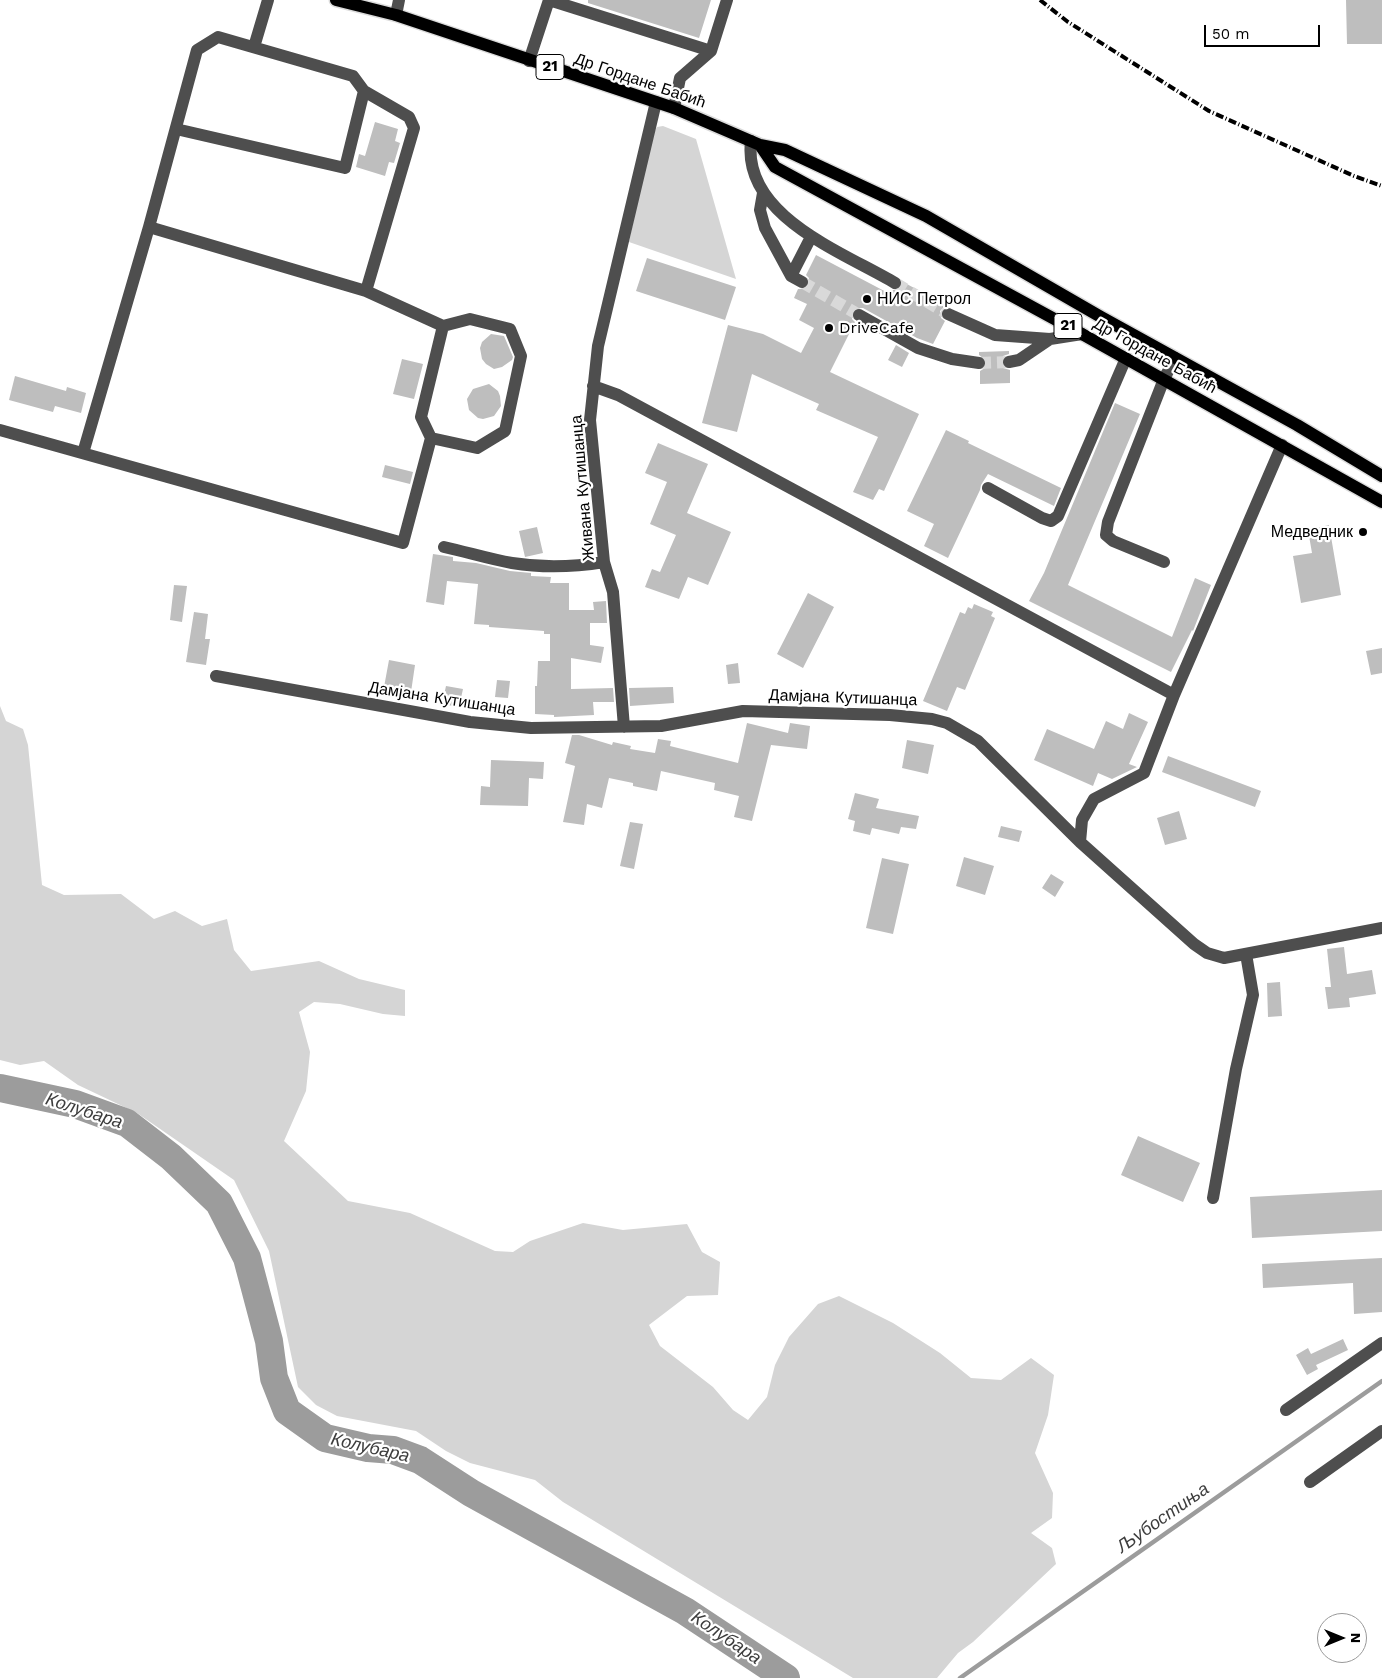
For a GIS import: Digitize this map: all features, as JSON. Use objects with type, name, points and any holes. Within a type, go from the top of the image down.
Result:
[{"type":"main road","name":"Др Гордане Бабић","points":[[336,0],[396,15],[674,108],[755,143],[785,150],[926,216],[1101,317],[1297,425],[1382,476]]},
{"type":"main road","name":"Др Гордане Бабић","points":[[755,143],[775,167],[1126,358],[1382,502]]},
{"type":"street","points":[[254,47],[268,0]]},
{"type":"street","points":[[396,15],[400,0]]},
{"type":"street","points":[[529,61],[549,0],[712,51]]},
{"type":"street","points":[[674,108],[680,78],[712,51],[727,0]]},
{"type":"street","points":[[83,453],[198,50],[218,37],[352,76],[364,91],[409,117],[414,128],[366,291]]},
{"type":"street","points":[[176,129],[345,168],[364,91]]},
{"type":"street","name":"Живана Кутишанца","points":[[624,727],[613,592],[604,562],[590,420],[598,346],[656,102]]},
{"type":"street","points":[[755,143],[749,155],[763,193],[775,208],[811,237],[895,283]]},
{"type":"street","points":[[763,193],[760,210],[765,228],[796,279],[811,237]]},
{"type":"street","points":[[149,227],[366,291],[443,326],[470,319],[510,329],[521,356],[504,431],[476,448],[431,438]]},
{"type":"street","points":[[948,314],[995,335],[1050,339],[1082,334]]},
{"type":"street","points":[[859,315],[918,348],[952,359],[979,363]]},
{"type":"street","points":[[0,430],[403,543],[431,438],[421,417],[443,326]]},
{"type":"street","points":[[1009,362],[1019,360],[1050,339]]},
{"type":"street","points":[[988,488],[1042,518],[1051,521],[1058,516],[1126,358]]},
{"type":"street","points":[[1164,562],[1113,540],[1106,535],[1108,522],[1164,379],[1175,358]]},
{"type":"street","points":[[593,386],[618,395],[1174,695]]},
{"type":"street","points":[[1080,842],[1082,820],[1094,799],[1144,773],[1174,695],[1282,445]]},
{"type":"street","points":[[444,547],[512,563],[566,566],[604,562]]},
{"type":"street","name":"Дамјана Кутишанца","points":[[216,676],[470,722],[531,728],[661,726],[743,711],[890,714],[932,719],[947,723],[978,741],[1080,842],[1194,944],[1207,953],[1224,958],[1382,928]]},
{"type":"street","points":[[1214,1198],[1236,1069],[1253,995],[1246,954]]},
{"type":"street","points":[[1286,1410],[1382,1343]]},
{"type":"street","points":[[1310,1482],[1382,1431]]},
{"type":"shaded area","points":[[663,126],[696,139],[736,279],[629,242],[650,139],[657,127]]},
{"type":"shaded area","points":[[0,706],[6,721],[23,729],[28,745],[42,885],[64,895],[121,894],[154,919],[175,911],[202,926],[227,919],[234,950],[251,971],[319,961],[359,979],[405,990],[405,1016],[383,1014],[340,1004],[314,1002],[299,1012],[310,1052],[306,1091],[284,1141],[348,1201],[410,1213],[495,1251],[513,1252],[530,1241],[583,1223],[623,1230],[687,1224],[702,1252],[720,1262],[718,1295],[687,1296],[649,1325],[660,1346],[713,1387],[733,1410],[748,1420],[767,1397],[775,1365],[789,1337],[818,1304],[839,1296],[893,1323],[940,1353],[971,1378],[1001,1380],[1031,1358],[1054,1375],[1048,1415],[1035,1453],[1053,1493],[1052,1518],[1031,1533],[1052,1548],[1056,1564],[973,1642],[958,1653],[937,1678],[853,1678],[563,1502],[535,1480],[470,1463],[446,1451],[416,1431],[337,1416],[316,1405],[298,1387],[269,1251],[234,1180],[137,1113],[78,1085],[44,1061],[20,1065],[0,1060]]},
{"type":"building","points":[[588,0],[711,0],[699,38],[588,3]]},
{"type":"building","points":[[1346,0],[1382,0],[1382,44],[1347,44]]},
{"type":"building","points":[[375,122],[398,129],[395,141],[400,143],[394,163],[389,162],[385,176],[356,167],[359,154],[365,156]]},
{"type":"building","points":[[816,255],[890,294],[892,290],[900,290],[903,282],[948,306],[940,311],[941,318],[945,321],[933,344],[917,338],[863,308],[855,308],[852,311],[852,319],[855,322],[830,372],[919,414],[884,491],[879,489],[873,500],[853,492],[878,437],[816,410],[819,404],[752,374],[737,432],[702,423],[728,325],[763,334],[801,353],[814,328],[799,320],[807,304],[794,298],[798,289],[806,289],[809,285],[809,278],[806,275]]},
{"type":"building","points":[[647,258],[736,287],[725,320],[636,291]]},
{"type":"building","points":[[491,334],[504,336],[513,357],[512,360],[502,367],[494,369],[482,359],[480,348],[482,342]]},
{"type":"building","points":[[896,345],[909,353],[902,367],[888,360]]},
{"type":"building","points":[[1009,351],[1009,354],[1003,356],[1001,363],[1003,368],[1010,370],[1010,383],[980,384],[980,371],[987,364],[986,360],[979,355],[979,352]]},
{"type":"building","points":[[402,359],[423,364],[414,399],[393,394]]},
{"type":"building","points":[[15,376],[66,391],[67,387],[86,393],[81,413],[55,406],[53,412],[9,400]]},
{"type":"building","points":[[489,384],[498,391],[501,406],[494,416],[483,419],[478,418],[469,410],[467,399],[473,389]]},
{"type":"building","points":[[1115,403],[1140,414],[1068,585],[1172,637],[1195,578],[1211,585],[1193,631],[1171,672],[1029,601],[1044,573]]},
{"type":"building","points":[[946,430],[969,441],[968,443],[1061,488],[1054,506],[988,474],[981,485],[948,558],[924,546],[934,524],[907,511]]},
{"type":"building","points":[[658,443],[708,464],[687,513],[731,532],[708,585],[688,577],[679,599],[645,587],[652,569],[660,572],[676,535],[650,524],[667,482],[645,473]]},
{"type":"building","points":[[385,465],[413,472],[410,484],[382,477]]},
{"type":"building","points":[[1329,525],[1341,595],[1301,603],[1293,556],[1312,553],[1308,530]]},
{"type":"building","points":[[537,527],[543,553],[525,557],[519,531]]},
{"type":"building","points":[[433,554],[453,557],[453,561],[476,563],[510,571],[531,573],[531,576],[551,577],[550,583],[569,583],[569,610],[594,610],[593,602],[606,601],[607,623],[590,623],[590,645],[604,647],[601,663],[571,658],[571,689],[613,688],[614,702],[593,702],[594,715],[554,717],[554,715],[535,714],[535,686],[537,686],[538,661],[550,661],[550,634],[544,634],[544,631],[474,624],[478,584],[447,581],[444,605],[426,602]]},
{"type":"building","points":[[174,585],[187,586],[182,622],[170,620]]},
{"type":"building","points":[[808,593],[834,607],[803,668],[777,654]]},
{"type":"building","points":[[974,604],[993,612],[991,616],[995,618],[965,690],[957,687],[947,711],[923,701],[960,612],[965,614],[968,607],[972,609]]},
{"type":"building","points":[[194,612],[208,614],[205,639],[210,639],[206,665],[186,662]]},
{"type":"building","points":[[1382,648],[1382,673],[1371,675],[1366,651]]},
{"type":"building","points":[[389,660],[415,665],[411,692],[384,687]]},
{"type":"building","points":[[738,663],[740,683],[728,684],[726,665]]},
{"type":"building","points":[[497,680],[510,681],[508,698],[495,697]]},
{"type":"building","points":[[446,686],[463,689],[459,707],[442,704]]},
{"type":"building","points":[[673,687],[674,703],[630,706],[629,688]]},
{"type":"building","points":[[1129,713],[1148,722],[1129,764],[1137,767],[1112,779],[1098,773],[1093,786],[1034,760],[1047,729],[1094,749],[1106,721],[1123,729]]},
{"type":"building","points":[[747,723],[788,733],[790,723],[810,726],[807,749],[771,745],[752,821],[734,817],[739,796],[714,790],[715,783],[661,771],[657,791],[609,778],[602,808],[587,804],[584,825],[563,822],[575,766],[565,763],[572,735],[579,735],[612,745],[613,742],[631,746],[630,749],[655,753],[658,739],[671,741],[670,746],[738,763]]},
{"type":"building","points":[[907,740],[934,745],[928,774],[902,768]]},
{"type":"building","points":[[1168,756],[1261,791],[1255,807],[1162,772]]},
{"type":"building","points":[[491,760],[544,762],[543,779],[529,778],[528,806],[480,805],[481,786],[490,787]]},
{"type":"building","points":[[855,793],[879,799],[876,808],[919,816],[916,829],[901,827],[899,834],[872,828],[870,835],[853,831],[855,821],[848,819]]},
{"type":"building","points":[[1179,811],[1187,839],[1165,845],[1157,818]]},
{"type":"building","points":[[630,822],[643,824],[634,869],[620,866]]},
{"type":"building","points":[[1001,826],[1022,831],[1019,842],[998,837]]},
{"type":"building","points":[[964,857],[994,866],[985,895],[956,886]]},
{"type":"building","points":[[882,858],[909,864],[893,934],[866,928]]},
{"type":"building","points":[[1051,874],[1064,882],[1055,897],[1042,888]]},
{"type":"building","points":[[1344,947],[1347,974],[1372,970],[1376,994],[1349,998],[1350,1007],[1328,1009],[1325,987],[1331,987],[1327,949]]},
{"type":"building","points":[[1280,982],[1282,1016],[1268,1017],[1267,983]]},
{"type":"building","points":[[1138,1136],[1200,1163],[1183,1202],[1121,1175]]},
{"type":"building","points":[[1382,1190],[1382,1231],[1252,1238],[1250,1197]]},
{"type":"building","points":[[1382,1258],[1382,1312],[1354,1314],[1353,1283],[1263,1288],[1262,1264]]},
{"type":"building","points":[[1343,1339],[1348,1350],[1316,1365],[1318,1369],[1307,1375],[1296,1355],[1308,1348],[1311,1354]]},
{"type":"waterway","name":"Колубара","points":[[0,1088],[75,1104],[127,1123],[171,1157],[219,1203],[247,1258],[269,1341],[274,1378],[287,1411],[325,1438],[368,1448],[393,1450],[420,1460],[471,1493],[685,1611],[786,1678]]},
{"type":"waterway","name":"Љубостиња","points":[[960,1678],[1382,1381]]},
{"type":"tunnel","points":[[802,282],[859,315]]},
{"type":"tunnel","points":[[895,283],[948,314]]},
{"type":"tunnel","points":[[979,363],[1009,362]]},
{"type":"railway","points":[[1040,0],[1068,22],[1209,111],[1354,176],[1382,186]]},
{"type":"place","name":"НИС Петрол","points":[[867,299]]},
{"type":"place","name":"DriveCafe","points":[[829,328]]},
{"type":"place","name":"Медведник","points":[[1363,532]]}]
